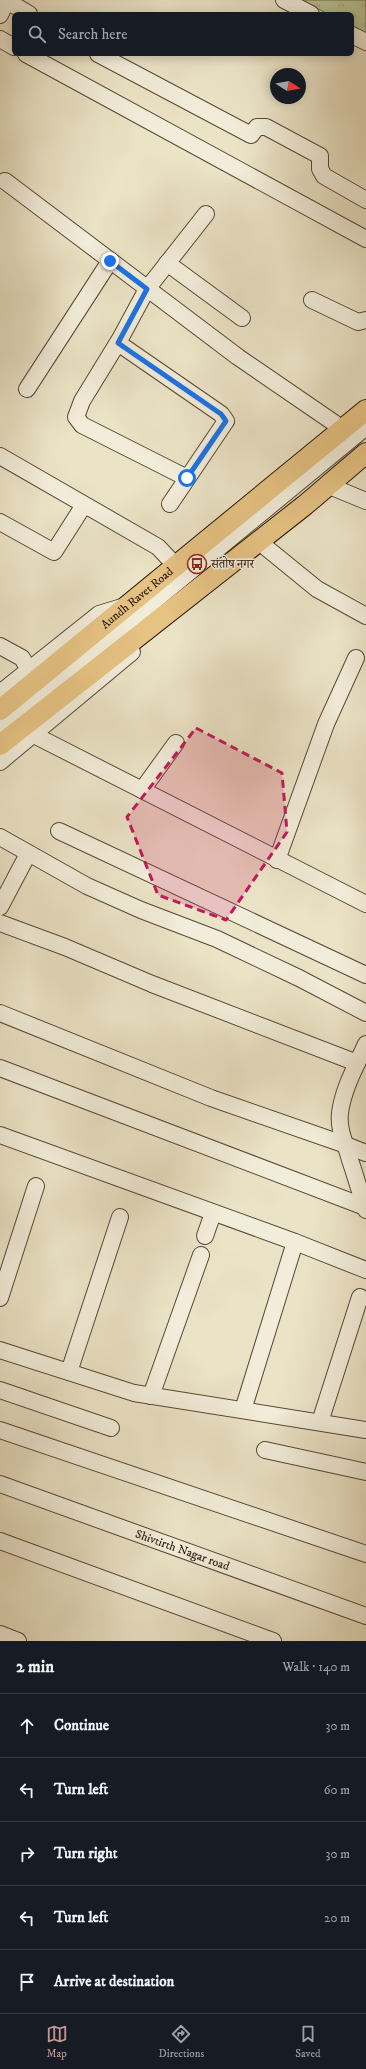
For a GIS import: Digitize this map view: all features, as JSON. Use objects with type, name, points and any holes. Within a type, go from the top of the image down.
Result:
[{"type":"main road","name":"Aundh Ravet Road","points":[[0,710],[366,410]]},
{"type":"main road","points":[[0,745],[146,628],[305,505],[366,453]]},
{"type":"street","points":[[0,15],[7,0],[26,12]]},
{"type":"street","points":[[284,0],[307,12]]},
{"type":"street","points":[[354,36],[366,42]]},
{"type":"street","points":[[0,40],[12,46]]},
{"type":"street","points":[[30,56],[366,239]]},
{"type":"street","points":[[102,56],[251,135],[257,127],[266,127],[309,149],[320,156],[320,169],[324,176],[366,200]]},
{"type":"street","points":[[5,181],[238,357],[343,429]]},
{"type":"street","points":[[187,478],[82,425],[76,417],[82,401],[118,343],[147,289],[206,214]]},
{"type":"street","points":[[27,389],[110,261]]},
{"type":"street","points":[[168,263],[242,318]]},
{"type":"street","points":[[312,300],[358,322],[366,320]]},
{"type":"street","points":[[118,343],[224,417],[226,421],[170,504]]},
{"type":"street","points":[[0,728],[366,427]]},
{"type":"street","points":[[0,456],[158,547],[176,566]]},
{"type":"street","points":[[327,485],[366,501]]},
{"type":"street","points":[[0,522],[54,552],[84,505]]},
{"type":"street","points":[[258,541],[317,589],[366,616]]},
{"type":"street","points":[[0,693],[99,614],[130,604]]},
{"type":"street","points":[[0,762],[130,654],[146,628]]},
{"type":"street","points":[[0,646],[22,658],[29,670]]},
{"type":"street","points":[[277,860],[326,724],[356,658]]},
{"type":"street","points":[[34,735],[366,904]]},
{"type":"street","points":[[142,790],[176,743]]},
{"type":"street","points":[[59,831],[366,975]]},
{"type":"street","points":[[0,837],[87,886],[141,910],[217,939],[299,978],[366,1013]]},
{"type":"street","points":[[0,907],[28,854]]},
{"type":"street","points":[[0,923],[65,947],[159,987],[357,1064]]},
{"type":"street","points":[[0,1013],[211,1098],[366,1153]]},
{"type":"street","points":[[366,1044],[347,1086],[340,1113],[340,1126],[343,1144],[349,1155],[366,1208]]},
{"type":"street","points":[[0,1068],[366,1208]]},
{"type":"street","points":[[0,1135],[214,1212],[366,1270]]},
{"type":"street","points":[[0,1298],[36,1186]]},
{"type":"street","points":[[205,1236],[214,1212]]},
{"type":"street","points":[[69,1372],[120,1217]]},
{"type":"street","points":[[243,1410],[295,1242]]},
{"type":"street","points":[[151,1396],[201,1255]]},
{"type":"street","points":[[320,1422],[360,1296]]},
{"type":"street","points":[[0,1350],[134,1393],[366,1430]]},
{"type":"street","points":[[0,1390],[111,1428]]},
{"type":"street","points":[[0,1430],[366,1554]]},
{"type":"street","points":[[265,1450],[366,1472]]},
{"type":"street","name":"Shivtirth Nagar road","points":[[0,1484],[366,1616]]},
{"type":"street","points":[[0,1541],[273,1641]]},
{"type":"street","points":[[0,1634],[18,1641]]},
{"type":"highlighted area","points":[[196,728],[282,773],[287,832],[226,920],[158,895],[127,817]]},
{"type":"green space","points":[[301,0],[366,0],[366,34],[354,27],[354,12],[324,12]]},
{"type":"place","name":"संतोष नगर","points":[[197,564]]},
{"type":"route","points":[[110,261],[147,289],[118,343],[221,414],[226,421],[187,478]]}]
